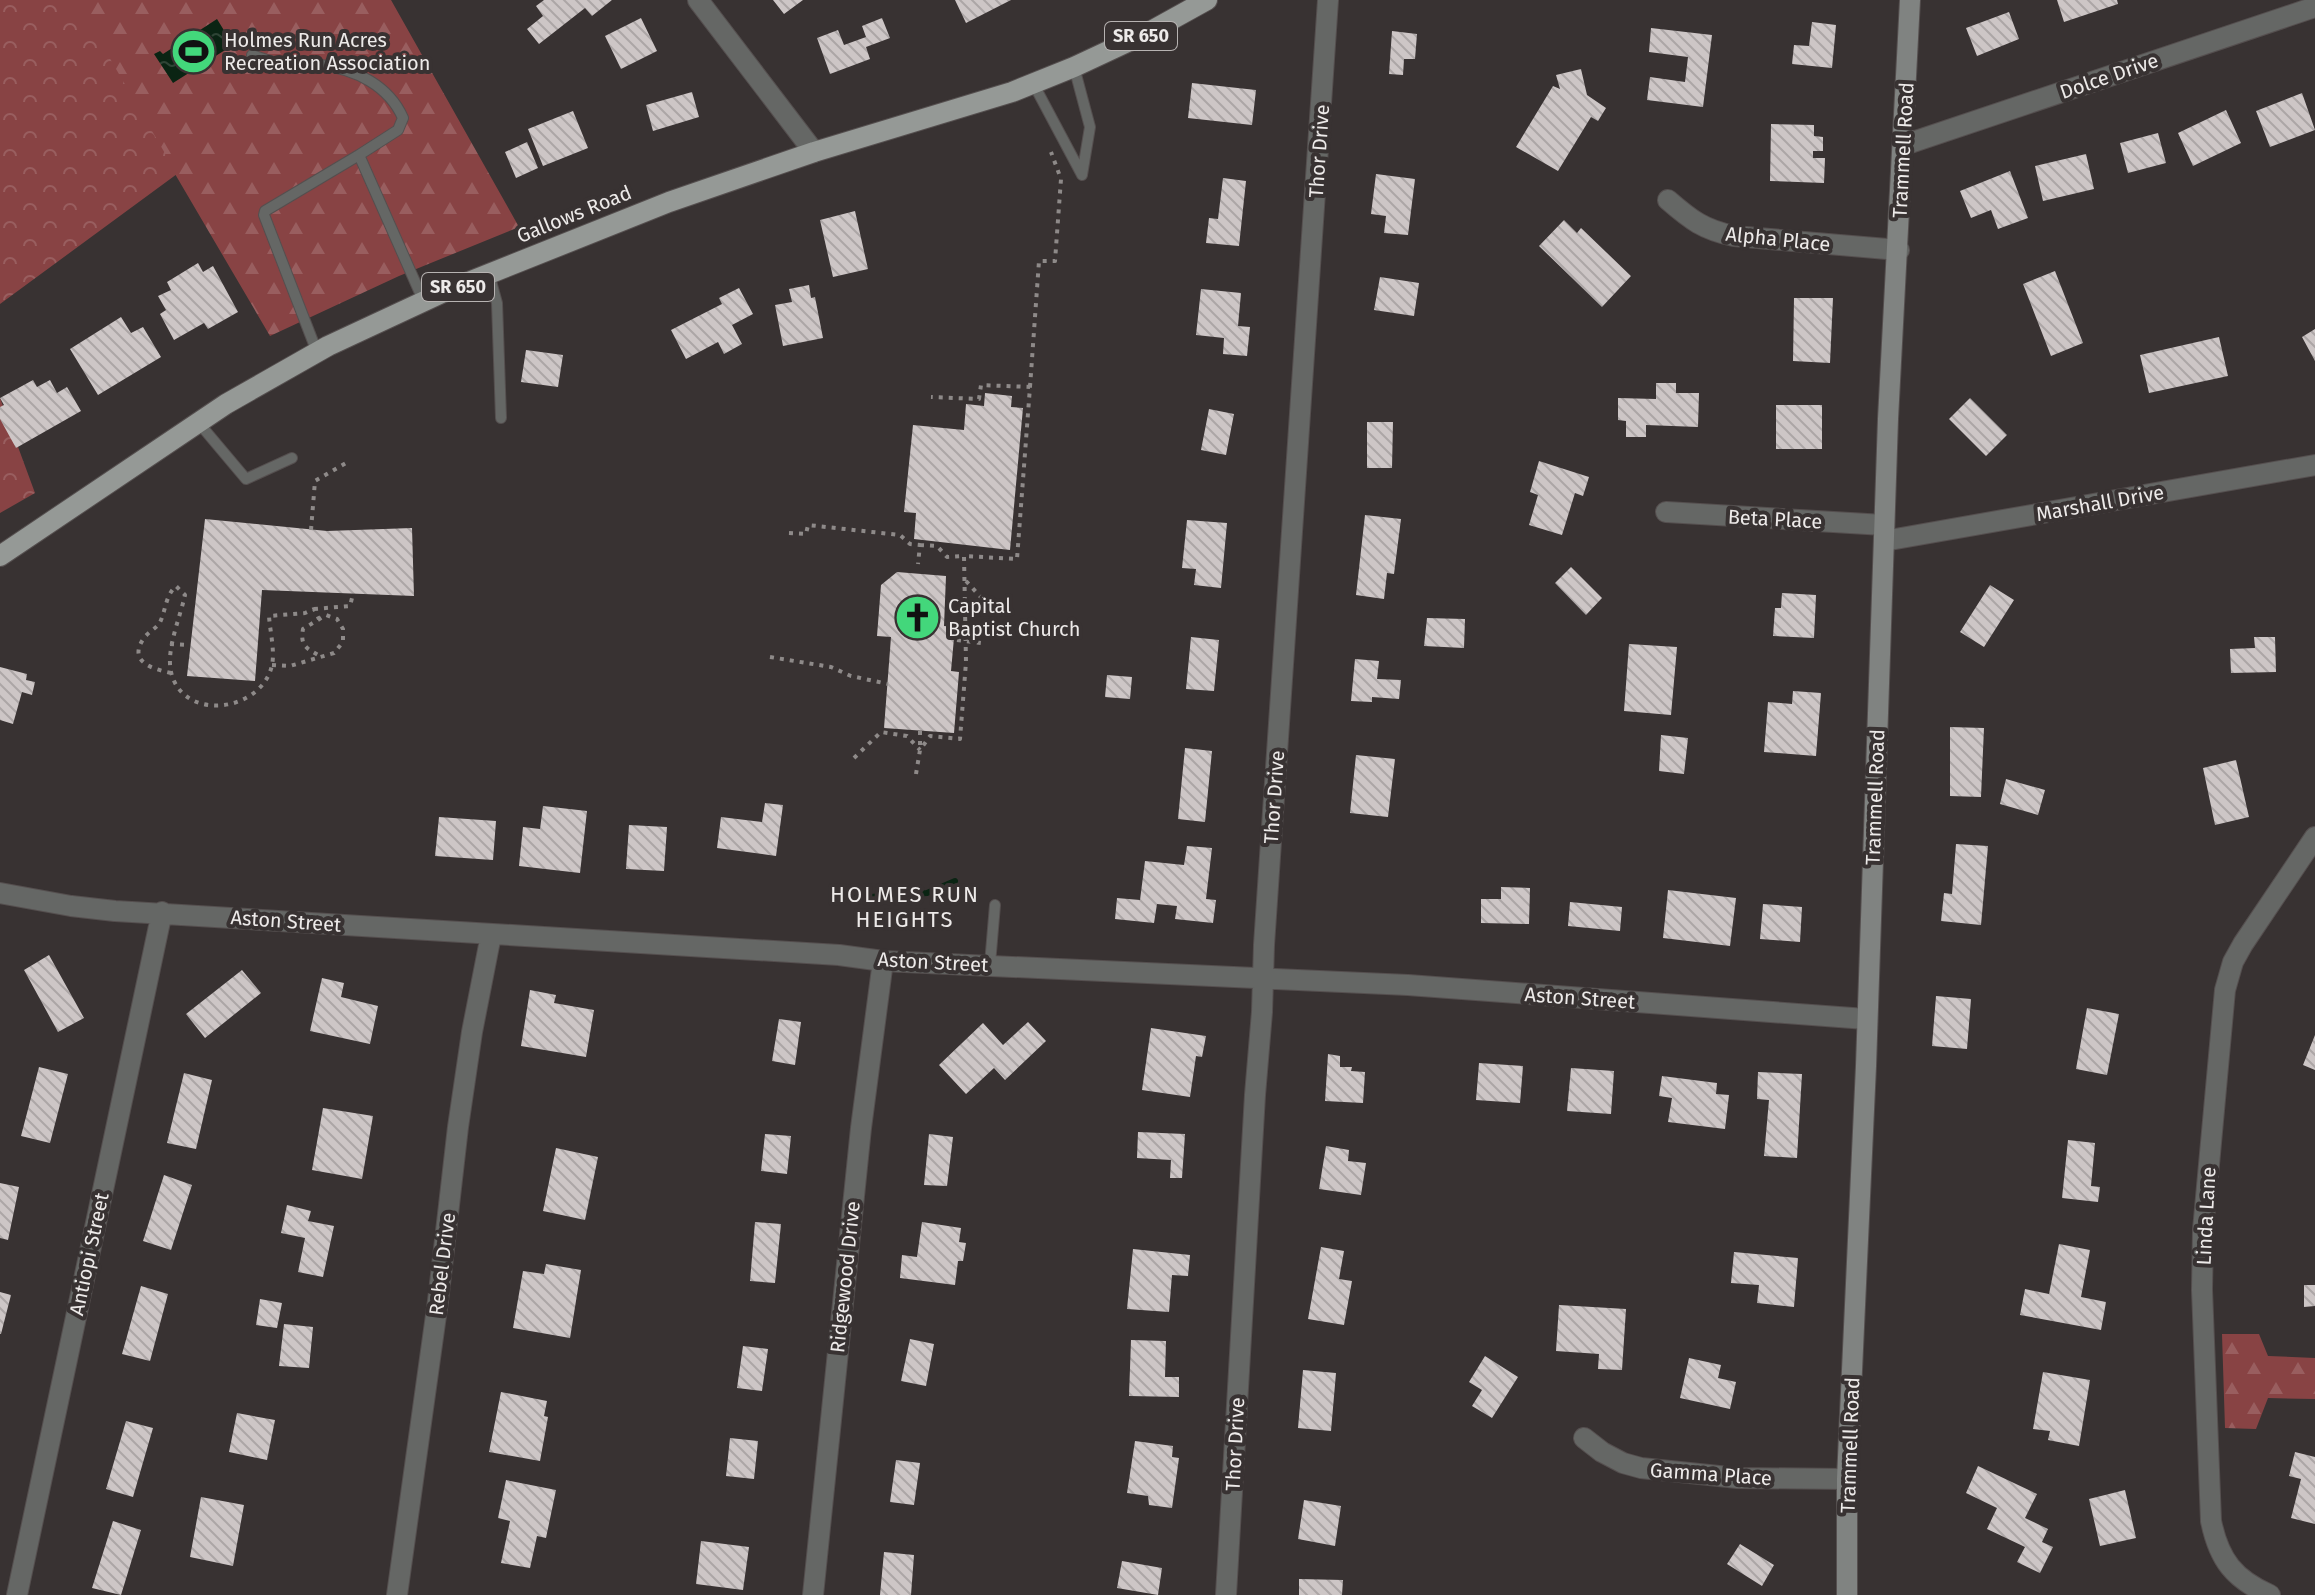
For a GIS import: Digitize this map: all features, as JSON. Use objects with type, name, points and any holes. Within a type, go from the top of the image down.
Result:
[{"type":"main road","name":"Gallows Road","points":[[0,556],[226,404],[317,352],[424,302],[669,202],[814,152],[1033,83],[1151,31],[1207,0]]},
{"type":"street","points":[[698,0],[814,152]]},
{"type":"street","name":"Thor Drive","points":[[1226,1595],[1263,978],[1328,0]]},
{"type":"street","name":"Trammell Road","points":[[1847,1595],[1847,1479],[1884,533],[1910,0]]},
{"type":"street","name":"Dolce Drive","points":[[1904,145],[2315,7]]},
{"type":"street","name":"Alpha Place","points":[[1668,200],[1692,222],[1734,236],[1899,250]]},
{"type":"street","name":"Marshall Drive","points":[[1884,533],[2315,465]]},
{"type":"street","name":"Beta Place","points":[[1666,512],[1884,533]]},
{"type":"street","name":"Linda Lane","points":[[2270,1595],[2237,1576],[2215,1541],[2211,1521],[2202,1290],[2203,1230],[2225,990],[2233,962],[2243,944],[2315,837]]},
{"type":"street","name":"Aston Street","points":[[0,893],[115,911],[839,955],[883,961],[1408,985],[1866,1019]]},
{"type":"street","name":"Antiopi Street","points":[[17,1595],[162,912]]},
{"type":"street","name":"Rebel Drive","points":[[397,1595],[438,1301],[458,1127],[491,935]]},
{"type":"street","name":"Ridgewood Drive","points":[[813,1595],[861,1128],[883,961]]},
{"type":"street","name":"Gamma Place","points":[[1584,1438],[1602,1452],[1641,1468],[1738,1478],[1847,1479]]},
{"type":"lane","points":[[252,55],[288,65],[319,64],[338,68],[380,87],[397,105],[403,118],[398,130],[265,211],[317,352]]},
{"type":"lane","points":[[1033,83],[1082,175],[1090,127],[1074,67]]},
{"type":"lane","points":[[359,155],[424,302]]},
{"type":"lane","points":[[489,274],[497,303],[501,418]]},
{"type":"lane","points":[[198,422],[246,479],[292,458]]},
{"type":"lane","points":[[990,964],[995,905]]},
{"type":"path","points":[[789,533],[806,534],[808,525],[900,535],[910,544],[937,546],[947,557],[1017,559],[1039,261],[1055,261],[1061,179],[1046,141]]},
{"type":"path","points":[[931,397],[979,399],[981,385],[1030,387]]},
{"type":"path","points":[[311,530],[315,481],[346,463]]},
{"type":"path","points":[[918,564],[920,545]]},
{"type":"path","points":[[920,750],[930,736],[960,739],[966,641],[964,556]]},
{"type":"path","points":[[965,580],[999,617]]},
{"type":"path","points":[[171,673],[149,668],[141,660],[139,647],[145,636],[160,623],[169,592],[176,586],[185,595],[170,644],[171,673],[179,688],[194,700],[211,707],[245,700],[263,685],[272,665],[269,616],[350,606],[353,594]]},
{"type":"path","points":[[314,609],[319,619]]},
{"type":"path","points":[[272,665],[290,666],[334,653],[343,642],[343,629],[337,619],[326,615],[303,629],[301,639],[306,648],[320,656]]},
{"type":"path","points":[[957,640],[981,643]]},
{"type":"path","points":[[170,644],[190,645]]},
{"type":"path","points":[[770,657],[831,667],[851,676],[888,684]]},
{"type":"path","points":[[916,774],[920,731]]},
{"type":"path","points":[[854,758],[881,732],[907,736],[920,750]]},
{"type":"green space","points":[[0,0],[76,0],[177,174],[0,304]]},
{"type":"green space","points":[[73,0],[391,0],[519,227],[399,276],[270,336]]},
{"type":"green space","points":[[0,398],[35,493],[0,513]]},
{"type":"green space","points":[[2222,1334],[2259,1334],[2268,1356],[2315,1358],[2315,1399],[2268,1398],[2256,1429],[2225,1428]]},
{"type":"water","name":"Holmes Run Acres Recreation Association","points":[[217,19],[233,45],[173,83],[154,54],[160,51],[163,54]]},
{"type":"building","points":[[544,0],[612,0],[592,16],[585,8],[539,44],[527,29],[543,16],[536,6]]},
{"type":"building","points":[[773,0],[803,0],[784,14]]},
{"type":"building","points":[[955,0],[1011,0],[966,23]]},
{"type":"building","points":[[2057,0],[2117,0],[2118,4],[2064,22]]},
{"type":"building","points":[[2009,12],[2019,39],[1977,56],[1966,28]]},
{"type":"building","points":[[641,18],[657,51],[621,69],[605,36]]},
{"type":"building","points":[[882,18],[890,38],[866,47],[870,59],[830,74],[817,38],[838,30],[844,45],[866,37],[862,26]]},
{"type":"building","points":[[1812,22],[1836,25],[1832,68],[1792,64],[1794,45],[1809,46]]},
{"type":"building","points":[[1651,28],[1712,35],[1703,107],[1647,100],[1650,77],[1685,82],[1688,57],[1649,52]]},
{"type":"building","points":[[1392,31],[1417,34],[1415,59],[1404,59],[1403,75],[1389,74]]},
{"type":"building","points":[[1581,69],[1587,95],[1606,108],[1598,121],[1591,117],[1558,171],[1516,147],[1553,86],[1560,89],[1556,75]]},
{"type":"building","points":[[1192,83],[1256,90],[1252,125],[1188,118]]},
{"type":"building","points":[[692,92],[699,117],[653,131],[646,105]]},
{"type":"building","points":[[2302,93],[2315,130],[2270,147],[2256,111]]},
{"type":"building","points":[[2226,110],[2241,143],[2193,166],[2178,133]]},
{"type":"building","points":[[573,111],[588,148],[543,166],[528,129]]},
{"type":"building","points":[[1771,124],[1814,125],[1814,136],[1823,137],[1823,151],[1813,151],[1813,158],[1825,158],[1824,183],[1770,181]]},
{"type":"building","points":[[2158,133],[2166,163],[2128,173],[2120,143]]},
{"type":"building","points":[[527,142],[538,168],[516,178],[505,152]]},
{"type":"building","points":[[2086,154],[2094,189],[2043,201],[2035,166]]},
{"type":"building","points":[[2010,171],[2028,218],[1998,229],[1991,210],[1971,218],[1960,191]]},
{"type":"building","points":[[1376,174],[1415,179],[1408,235],[1384,233],[1386,216],[1371,214]]},
{"type":"building","points":[[1223,178],[1246,181],[1239,246],[1206,243],[1209,218],[1218,219]]},
{"type":"building","points":[[855,211],[868,269],[833,277],[820,220]]},
{"type":"building","points":[[1564,220],[1577,233],[1581,228],[1631,276],[1602,307],[1539,246]]},
{"type":"building","points":[[198,263],[203,272],[213,266],[238,312],[208,329],[204,323],[174,340],[160,314],[166,310],[158,296],[171,290],[167,282]]},
{"type":"building","points":[[2055,271],[2083,343],[2051,356],[2023,284]]},
{"type":"building","points":[[1380,277],[1419,283],[1414,316],[1374,310]]},
{"type":"building","points":[[809,285],[811,298],[815,297],[823,338],[783,346],[775,305],[792,302],[789,289]]},
{"type":"building","points":[[739,288],[753,314],[732,325],[742,344],[724,354],[718,342],[686,359],[671,330],[722,304],[719,298]]},
{"type":"building","points":[[1201,289],[1241,293],[1238,326],[1250,327],[1247,356],[1223,354],[1224,338],[1196,335]]},
{"type":"building","points":[[1794,298],[1833,298],[1830,363],[1793,361]]},
{"type":"building","points":[[121,317],[131,333],[143,327],[161,357],[98,395],[70,349]]},
{"type":"building","points":[[2315,329],[2315,361],[2302,337]]},
{"type":"building","points":[[2219,337],[2228,376],[2149,393],[2140,355]]},
{"type":"building","points":[[526,350],[563,355],[558,387],[521,382]]},
{"type":"building","points":[[33,380],[37,387],[50,380],[57,393],[67,387],[81,411],[16,448],[0,419],[0,407],[4,405],[0,398]]},
{"type":"building","points":[[1656,383],[1676,383],[1676,393],[1699,393],[1698,427],[1646,425],[1646,437],[1626,437],[1626,421],[1618,420],[1618,398],[1656,399]]},
{"type":"building","points":[[985,393],[1012,396],[1011,407],[1023,408],[1010,550],[914,539],[916,513],[904,512],[913,425],[964,430],[966,404],[984,406]]},
{"type":"building","points":[[1970,398],[2007,435],[1986,456],[1949,419]]},
{"type":"building","points":[[1776,405],[1822,405],[1822,449],[1776,449]]},
{"type":"building","points":[[1209,409],[1234,414],[1226,455],[1201,450]]},
{"type":"building","points":[[1367,422],[1393,422],[1392,468],[1367,468]]},
{"type":"building","points":[[1539,461],[1589,477],[1583,496],[1575,493],[1562,535],[1529,525],[1538,495],[1530,492]]},
{"type":"building","points":[[1365,515],[1401,519],[1394,574],[1387,573],[1384,599],[1356,595]]},
{"type":"building","points":[[205,519],[327,531],[412,528],[414,596],[262,590],[255,681],[187,676]]},
{"type":"building","points":[[1187,520],[1227,523],[1221,588],[1194,585],[1196,569],[1182,568]]},
{"type":"building","points":[[1571,567],[1602,598],[1586,615],[1555,583]]},
{"type":"building","points":[[897,572],[946,576],[944,626],[955,627],[951,671],[959,672],[954,733],[884,728],[891,637],[877,636],[881,585]]},
{"type":"building","points":[[1990,585],[2014,600],[1984,647],[1960,632]]},
{"type":"building","points":[[1782,593],[1816,595],[1814,638],[1773,636],[1775,608],[1781,608]]},
{"type":"building","points":[[1427,618],[1465,619],[1464,648],[1424,646]]},
{"type":"building","points":[[1191,637],[1219,640],[1214,691],[1186,689]]},
{"type":"building","points":[[2254,637],[2275,637],[2276,672],[2231,673],[2230,649],[2255,648]]},
{"type":"building","points":[[1629,644],[1677,647],[1671,715],[1624,711]]},
{"type":"building","points":[[1355,659],[1379,661],[1377,679],[1401,680],[1399,699],[1372,697],[1372,702],[1351,701]]},
{"type":"building","points":[[0,667],[27,674],[26,680],[35,682],[32,695],[22,692],[13,724],[0,720]]},
{"type":"building","points":[[1107,675],[1132,677],[1130,699],[1105,697]]},
{"type":"building","points":[[1793,691],[1821,693],[1816,756],[1764,752],[1768,702],[1792,704]]},
{"type":"building","points":[[1950,727],[1984,728],[1981,797],[1950,796]]},
{"type":"building","points":[[1661,735],[1688,738],[1684,774],[1659,771]]},
{"type":"building","points":[[1185,748],[1212,751],[1205,822],[1178,819]]},
{"type":"building","points":[[1356,755],[1395,759],[1388,817],[1350,813]]},
{"type":"building","points":[[2236,760],[2249,817],[2215,825],[2203,768]]},
{"type":"building","points":[[2006,779],[2045,790],[2038,815],[2000,804]]},
{"type":"building","points":[[765,803],[783,805],[776,856],[717,848],[721,817],[762,822]]},
{"type":"building","points":[[543,806],[587,811],[580,873],[519,866],[523,827],[540,829]]},
{"type":"building","points":[[439,817],[496,821],[493,860],[435,856]]},
{"type":"building","points":[[629,825],[667,827],[664,871],[626,869]]},
{"type":"building","points":[[1956,844],[1988,846],[1981,925],[1941,921],[1944,893],[1952,894]]},
{"type":"building","points":[[1187,846],[1212,848],[1206,899],[1216,900],[1213,923],[1175,919],[1177,906],[1157,904],[1154,923],[1115,919],[1117,898],[1140,900],[1145,861],[1184,865]]},
{"type":"building","points":[[1501,887],[1530,888],[1529,924],[1481,923],[1481,899],[1501,899]]},
{"type":"building","points":[[1668,890],[1736,898],[1730,946],[1663,938]]},
{"type":"building","points":[[1570,902],[1622,907],[1620,931],[1568,926]]},
{"type":"building","points":[[1763,904],[1802,907],[1800,942],[1760,939]]},
{"type":"building","points":[[49,955],[84,1018],[58,1032],[24,970]]},
{"type":"building","points":[[242,970],[261,993],[205,1038],[186,1014]]},
{"type":"building","points":[[322,978],[344,983],[341,997],[378,1006],[370,1044],[310,1031]]},
{"type":"building","points":[[530,990],[556,995],[554,1003],[594,1010],[586,1057],[521,1046]]},
{"type":"building","points":[[1936,996],[1971,999],[1967,1049],[1932,1046]]},
{"type":"building","points":[[2087,1008],[2119,1014],[2107,1075],[2076,1069]]},
{"type":"building","points":[[779,1019],[801,1022],[795,1065],[772,1061]]},
{"type":"building","points":[[1028,1022],[1046,1041],[1005,1080],[994,1068],[966,1094],[939,1065],[983,1023],[1003,1045]]},
{"type":"building","points":[[1151,1028],[1206,1036],[1202,1057],[1196,1056],[1190,1097],[1142,1090]]},
{"type":"building","points":[[2315,1035],[2315,1070],[2303,1065]]},
{"type":"building","points":[[1328,1054],[1340,1056],[1340,1067],[1365,1072],[1363,1103],[1325,1101]]},
{"type":"building","points":[[1479,1063],[1523,1066],[1520,1103],[1476,1100]]},
{"type":"building","points":[[39,1067],[68,1074],[50,1143],[21,1136]]},
{"type":"building","points":[[1571,1068],[1614,1071],[1611,1114],[1567,1111]]},
{"type":"building","points":[[1758,1072],[1802,1074],[1797,1158],[1764,1156],[1769,1100],[1757,1099]]},
{"type":"building","points":[[184,1073],[212,1080],[196,1149],[167,1143]]},
{"type":"building","points":[[1662,1076],[1717,1083],[1716,1094],[1729,1095],[1725,1129],[1668,1122],[1672,1098],[1659,1096]]},
{"type":"building","points":[[323,1108],[373,1116],[362,1179],[312,1170]]},
{"type":"building","points":[[1138,1132],[1185,1134],[1182,1178],[1170,1178],[1171,1160],[1137,1158]]},
{"type":"building","points":[[765,1134],[791,1136],[787,1174],[761,1171]]},
{"type":"building","points":[[929,1134],[953,1137],[947,1186],[924,1185]]},
{"type":"building","points":[[2068,1140],[2095,1143],[2091,1186],[2100,1187],[2098,1202],[2062,1198]]},
{"type":"building","points":[[1326,1146],[1349,1150],[1348,1161],[1366,1163],[1361,1195],[1319,1189]]},
{"type":"building","points":[[556,1148],[598,1157],[585,1220],[543,1211]]},
{"type":"building","points":[[164,1175],[192,1185],[171,1250],[143,1241]]},
{"type":"building","points":[[0,1183],[19,1187],[8,1240],[0,1238]]},
{"type":"building","points":[[287,1205],[311,1211],[308,1221],[334,1226],[323,1277],[298,1272],[305,1238],[281,1233]]},
{"type":"building","points":[[755,1222],[781,1224],[775,1283],[750,1281]]},
{"type":"building","points":[[922,1222],[961,1228],[959,1242],[966,1243],[963,1261],[958,1261],[955,1285],[900,1278],[902,1255],[917,1257]]},
{"type":"building","points":[[2059,1244],[2090,1250],[2081,1297],[2106,1302],[2101,1330],[2020,1315],[2025,1289],[2049,1294]]},
{"type":"building","points":[[1321,1247],[1344,1251],[1339,1279],[1352,1281],[1344,1325],[1308,1319]]},
{"type":"building","points":[[1133,1249],[1190,1255],[1188,1276],[1172,1275],[1169,1312],[1127,1309]]},
{"type":"building","points":[[1734,1252],[1798,1258],[1794,1307],[1757,1303],[1759,1285],[1731,1283]]},
{"type":"building","points":[[546,1264],[581,1270],[570,1338],[513,1328],[523,1271],[544,1274]]},
{"type":"building","points":[[2304,1285],[2315,1285],[2315,1306],[2304,1307]]},
{"type":"building","points":[[141,1286],[168,1294],[150,1361],[122,1354]]},
{"type":"building","points":[[0,1292],[11,1295],[1,1334],[0,1334]]},
{"type":"building","points":[[260,1299],[282,1303],[277,1328],[256,1325]]},
{"type":"building","points":[[1559,1305],[1626,1309],[1622,1370],[1598,1369],[1599,1354],[1556,1351]]},
{"type":"building","points":[[284,1324],[313,1327],[309,1368],[279,1366]]},
{"type":"building","points":[[910,1339],[934,1344],[926,1386],[901,1381]]},
{"type":"building","points":[[1131,1340],[1166,1341],[1165,1377],[1179,1377],[1179,1397],[1129,1396]]},
{"type":"building","points":[[743,1346],[768,1349],[762,1391],[737,1388]]},
{"type":"building","points":[[1485,1356],[1518,1377],[1492,1418],[1472,1406],[1482,1390],[1469,1382]]},
{"type":"building","points":[[1689,1358],[1721,1365],[1718,1378],[1736,1382],[1730,1409],[1680,1398]]},
{"type":"building","points":[[1303,1370],[1336,1373],[1331,1431],[1298,1428]]},
{"type":"building","points":[[2043,1372],[2090,1380],[2079,1446],[2048,1440],[2050,1431],[2033,1429]]},
{"type":"building","points":[[501,1392],[547,1401],[544,1416],[548,1417],[540,1461],[489,1452]]},
{"type":"building","points":[[237,1413],[275,1420],[267,1460],[229,1452]]},
{"type":"building","points":[[126,1421],[153,1428],[133,1497],[106,1489]]},
{"type":"building","points":[[730,1438],[758,1441],[754,1479],[726,1476]]},
{"type":"building","points":[[1135,1441],[1173,1446],[1172,1457],[1179,1458],[1172,1508],[1149,1505],[1148,1496],[1127,1493]]},
{"type":"building","points":[[2295,1452],[2315,1457],[2315,1524],[2291,1518],[2301,1479],[2289,1476]]},
{"type":"building","points":[[896,1460],[920,1463],[914,1505],[890,1502]]},
{"type":"building","points":[[1978,1466],[2037,1494],[2025,1518],[2048,1529],[2042,1542],[2053,1547],[2040,1573],[2017,1562],[2025,1547],[1987,1529],[1997,1508],[1966,1493]]},
{"type":"building","points":[[506,1480],[556,1490],[546,1538],[537,1536],[530,1568],[501,1563],[510,1521],[498,1518]]},
{"type":"building","points":[[2125,1490],[2136,1538],[2100,1546],[2089,1499]]},
{"type":"building","points":[[201,1497],[244,1505],[233,1566],[190,1557]]},
{"type":"building","points":[[1304,1500],[1341,1506],[1335,1546],[1298,1539]]},
{"type":"building","points":[[113,1521],[141,1530],[121,1595],[92,1588]]},
{"type":"building","points":[[701,1541],[749,1547],[743,1590],[696,1584]]},
{"type":"building","points":[[1740,1544],[1774,1565],[1762,1586],[1727,1564]]},
{"type":"building","points":[[884,1552],[914,1555],[911,1595],[880,1595]]},
{"type":"building","points":[[1122,1561],[1162,1568],[1158,1595],[1117,1588]]},
{"type":"building","points":[[1299,1579],[1343,1580],[1342,1595],[1299,1595]]},
{"type":"waterway","points":[[856,898],[927,893],[955,881]]},
{"type":"place","name":"Holmes Run Acres Recreation Association","points":[[193,52]]},
{"type":"place","name":"Capital Baptist Church","points":[[917,618]]},
{"type":"district","name":"HOLMES RUN HEIGHTS","points":[[905,906]]}]
